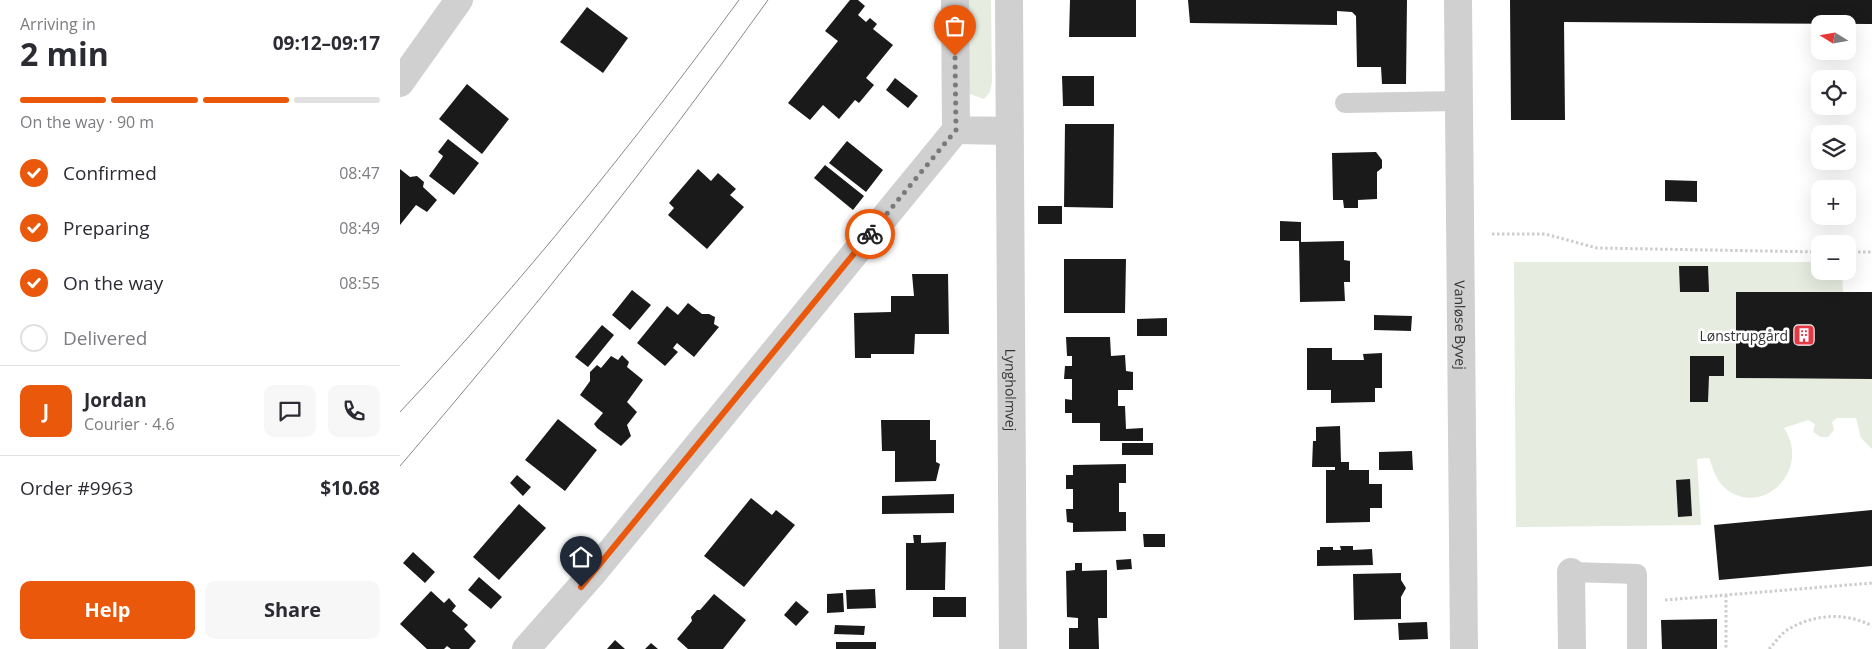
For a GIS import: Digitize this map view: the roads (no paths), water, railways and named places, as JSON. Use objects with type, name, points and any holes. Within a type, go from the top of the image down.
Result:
[{"type":"street","points":[[400,83],[459,0]]},
{"type":"street","points":[[526,649],[594,572],[956,130],[955,0]]},
{"type":"street","name":"Lyngholmvej","points":[[1009,0],[1013,649]]},
{"type":"street","name":"Vanløse Byvej","points":[[1458,0],[1464,649]]},
{"type":"street","points":[[956,130],[1009,131]]},
{"type":"street","points":[[1571,572],[1572,649]]},
{"type":"lane","points":[[1345,103],[1458,101]]},
{"type":"lane","points":[[1571,572],[1637,574],[1637,649]]},
{"type":"tram line","points":[[400,412],[490,313],[576,211],[739,0]]},
{"type":"tram line","points":[[400,466],[496,353],[635,179],[768,0]]},
{"type":"place","name":"Lønstrupgård","points":[[1804,335]]}]
